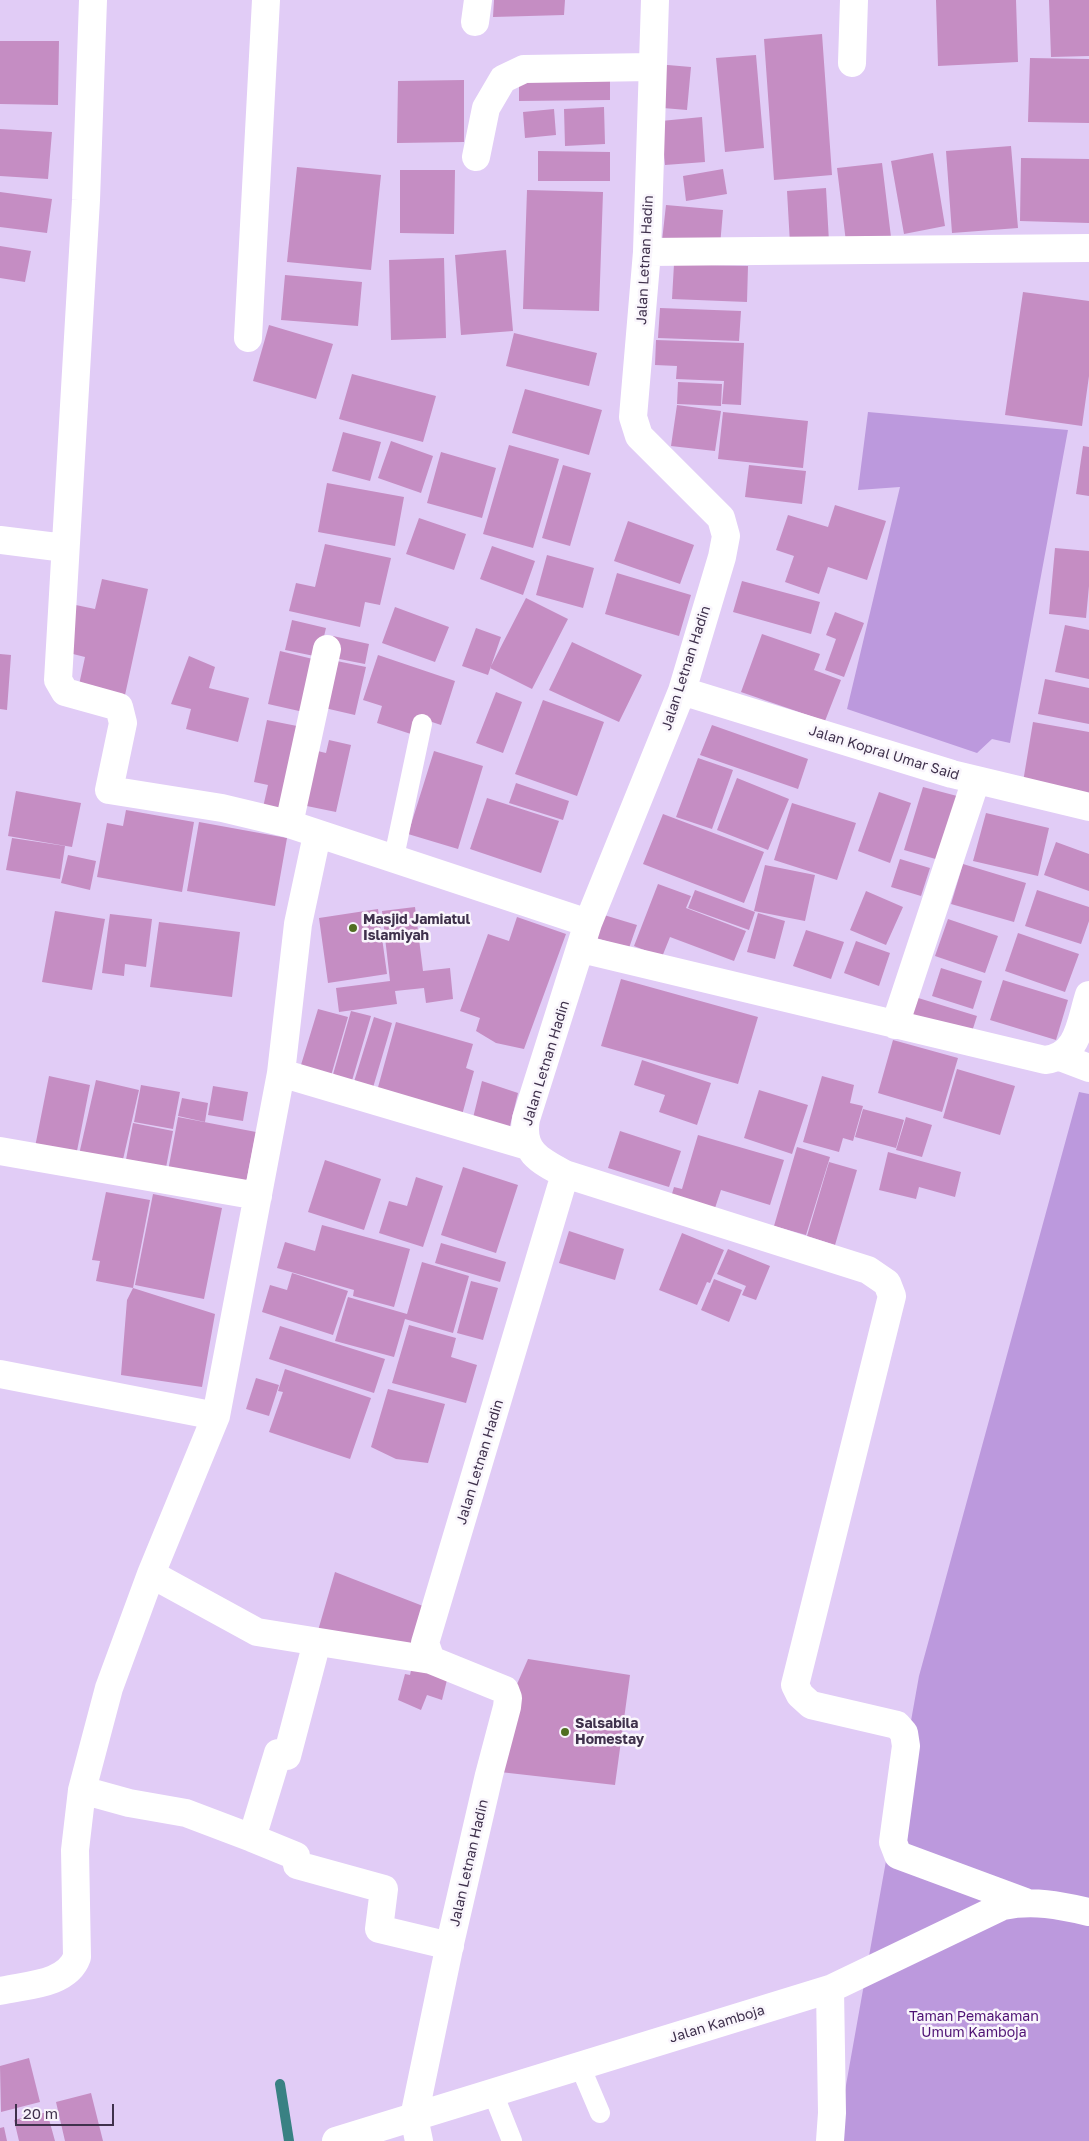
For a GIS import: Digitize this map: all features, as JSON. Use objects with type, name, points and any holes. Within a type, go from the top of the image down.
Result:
[{"type":"street","points":[[93,0],[85,210],[58,680],[65,692],[119,707],[122,723],[109,790],[222,808],[289,824],[317,835],[394,858],[588,923]]},
{"type":"street","points":[[248,338],[266,0]]},
{"type":"street","name":"Jalan Letnan Hadin","points":[[417,2129],[450,1946],[508,1698],[505,1690],[497,1686],[432,1660],[426,1643],[565,1174],[542,1161],[528,1146],[524,1130],[526,1119],[588,923],[682,691],[722,557],[726,536],[721,518],[639,436],[633,417],[647,252],[651,67],[655,0]]},
{"type":"street","points":[[852,63],[854,0]]},
{"type":"street","points":[[476,157],[486,108],[503,79],[524,69],[651,67]]},
{"type":"street","points":[[647,252],[1089,248]]},
{"type":"street","points":[[0,540],[65,548]]},
{"type":"street","points":[[289,824],[327,649]]},
{"type":"street","name":"Jalan Kopral Umar Said","points":[[682,691],[976,780],[1089,807]]},
{"type":"street","points":[[895,1025],[976,780]]},
{"type":"street","points":[[0,1991],[58,1978],[74,1964],[78,1950],[76,1831],[82,1790],[109,1688],[151,1574],[216,1416],[281,1074],[298,924],[317,835]]},
{"type":"street","points":[[581,949],[1045,1060],[1060,1057],[1067,1053],[1074,1041],[1089,995]]},
{"type":"street","points":[[1060,1057],[1089,1068]]},
{"type":"street","points":[[281,1074],[528,1146]]},
{"type":"street","points":[[0,1150],[258,1196]]},
{"type":"street","points":[[565,1174],[868,1270],[887,1283],[892,1296],[795,1685],[800,1695],[811,1705],[897,1725],[904,1733],[906,1746],[893,1842],[898,1855],[1025,1902]]},
{"type":"street","points":[[0,1374],[216,1416]]},
{"type":"street","points":[[151,1574],[257,1632],[432,1660]]},
{"type":"street","points":[[252,1838],[278,1753],[287,1756],[317,1642]]},
{"type":"street","points":[[82,1790],[129,1803],[186,1813],[296,1856],[297,1865],[384,1889],[379,1929],[450,1946]]},
{"type":"street","name":"Jalan Kamboja","points":[[336,2141],[417,2129],[493,2093],[830,1989],[987,1912],[1003,1906],[1025,1902],[1058,1905],[1089,1912]]},
{"type":"street","points":[[830,1989],[832,2113],[830,2141]]},
{"type":"lane","points":[[394,858],[422,724]]},
{"type":"lane","points":[[580,2066],[600,2113]]},
{"type":"lane","points":[[493,2093],[512,2141]]},
{"type":"green space","points":[[868,412],[1068,430],[1010,743],[992,739],[977,753],[847,709],[900,487],[858,490]]},
{"type":"green space","name":"Taman Pemakaman Umum Kamboja","points":[[1079,1092],[1089,1094],[1089,2141],[836,2141],[919,1676]]},
{"type":"building","points":[[494,0],[565,0],[564,15],[493,17]]},
{"type":"building","points":[[936,0],[1016,0],[1018,62],[938,66]]},
{"type":"building","points":[[1049,0],[1089,0],[1089,56],[1051,57]]},
{"type":"building","points":[[822,34],[832,175],[774,180],[764,39]]},
{"type":"building","points":[[0,41],[59,41],[58,105],[0,104]]},
{"type":"building","points":[[756,55],[764,148],[725,152],[716,58]]},
{"type":"building","points":[[1030,58],[1089,59],[1089,123],[1028,122]]},
{"type":"building","points":[[656,64],[691,67],[687,110],[651,107]]},
{"type":"building","points":[[464,80],[464,142],[397,143],[398,81]]},
{"type":"building","points":[[519,80],[610,80],[610,100],[519,101]]},
{"type":"building","points":[[604,107],[605,144],[565,146],[564,109]]},
{"type":"building","points":[[554,109],[556,135],[525,138],[523,112]]},
{"type":"building","points":[[702,117],[705,162],[665,165],[661,121]]},
{"type":"building","points":[[0,129],[52,132],[48,179],[0,176]]},
{"type":"building","points":[[1011,146],[1018,228],[952,233],[946,151]]},
{"type":"building","points":[[538,151],[610,152],[610,181],[538,181]]},
{"type":"building","points":[[933,153],[945,226],[904,234],[891,161]]},
{"type":"building","points":[[1021,158],[1089,159],[1089,223],[1020,221]]},
{"type":"building","points":[[882,163],[891,237],[846,242],[837,168]]},
{"type":"building","points":[[297,167],[381,175],[371,270],[287,262]]},
{"type":"building","points":[[723,169],[727,194],[686,201],[683,176]]},
{"type":"building","points":[[400,170],[455,170],[454,234],[400,233]]},
{"type":"building","points":[[826,188],[829,242],[790,244],[787,191]]},
{"type":"building","points":[[527,190],[603,192],[599,311],[523,309]]},
{"type":"building","points":[[0,192],[52,199],[47,233],[0,227]]},
{"type":"building","points":[[666,205],[723,210],[720,246],[662,241]]},
{"type":"building","points":[[0,246],[31,251],[25,282],[0,278]]},
{"type":"building","points":[[506,250],[513,331],[461,335],[455,255]]},
{"type":"building","points":[[444,258],[446,338],[391,340],[389,260]]},
{"type":"building","points":[[674,264],[748,266],[747,302],[672,299]]},
{"type":"building","points":[[285,275],[362,282],[358,326],[281,320]]},
{"type":"building","points":[[1023,292],[1089,301],[1089,376],[1082,426],[1005,415]]},
{"type":"building","points":[[660,308],[741,311],[739,341],[658,338]]},
{"type":"building","points":[[269,325],[333,344],[316,399],[253,381]]},
{"type":"building","points":[[514,333],[597,353],[589,386],[506,366]]},
{"type":"building","points":[[656,340],[744,343],[741,405],[722,404],[724,381],[676,379],[677,366],[655,365]]},
{"type":"building","points":[[352,374],[436,396],[423,442],[339,419]]},
{"type":"building","points":[[678,382],[722,384],[721,406],[677,404]]},
{"type":"building","points":[[525,389],[602,410],[589,455],[512,433]]},
{"type":"building","points":[[677,405],[721,411],[715,451],[671,446]]},
{"type":"building","points":[[723,412],[808,421],[803,468],[718,459]]},
{"type":"building","points":[[343,432],[381,442],[370,481],[332,471]]},
{"type":"building","points":[[391,441],[433,456],[421,493],[378,478]]},
{"type":"building","points":[[509,445],[559,459],[533,548],[483,534]]},
{"type":"building","points":[[1083,446],[1089,447],[1089,496],[1076,494]]},
{"type":"building","points":[[441,452],[496,468],[482,518],[427,503]]},
{"type":"building","points":[[563,465],[591,473],[570,546],[542,538]]},
{"type":"building","points":[[749,465],[806,471],[802,504],[745,497]]},
{"type":"building","points":[[327,483],[404,497],[395,546],[318,532]]},
{"type":"building","points":[[835,505],[886,521],[867,580],[828,567],[819,594],[785,582],[794,556],[776,550],[788,515],[828,527]]},
{"type":"building","points":[[419,518],[466,534],[454,570],[406,554]]},
{"type":"building","points":[[628,521],[694,545],[680,584],[614,561]]},
{"type":"building","points":[[325,544],[391,558],[380,605],[365,602],[360,627],[289,611],[296,583],[315,587]]},
{"type":"building","points":[[492,546],[535,561],[523,595],[480,579]]},
{"type":"building","points":[[1055,548],[1089,551],[1089,586],[1086,618],[1049,614]]},
{"type":"building","points":[[547,555],[594,568],[583,608],[536,595]]},
{"type":"building","points":[[617,573],[691,595],[679,636],[605,614]]},
{"type":"building","points":[[102,579],[148,589],[125,695],[79,685],[85,657],[61,651],[71,604],[95,609]]},
{"type":"building","points":[[742,581],[820,602],[811,634],[733,612]]},
{"type":"building","points":[[526,598],[568,619],[532,689],[490,668]]},
{"type":"building","points":[[395,607],[449,627],[435,662],[382,643]]},
{"type":"building","points":[[835,612],[864,623],[844,677],[825,670],[836,639],[826,635]]},
{"type":"building","points":[[292,620],[326,628],[319,657],[285,650]]},
{"type":"building","points":[[1065,625],[1089,630],[1089,679],[1055,672]]},
{"type":"building","points":[[476,628],[501,637],[488,675],[462,666]]},
{"type":"building","points":[[762,634],[820,654],[814,670],[841,680],[825,721],[741,692]]},
{"type":"building","points":[[333,636],[369,644],[365,664],[329,657]]},
{"type":"building","points":[[572,642],[642,675],[619,722],[549,690]]},
{"type":"building","points":[[280,651],[321,661],[308,713],[268,704]]},
{"type":"building","points":[[0,654],[11,655],[7,710],[0,709]]},
{"type":"building","points":[[378,655],[455,681],[441,725],[420,718],[414,735],[377,723],[382,706],[363,700]]},
{"type":"building","points":[[189,656],[215,667],[209,688],[249,698],[238,742],[186,729],[191,709],[171,704]]},
{"type":"building","points":[[327,659],[366,667],[355,715],[316,706]]},
{"type":"building","points":[[1045,679],[1089,688],[1089,724],[1038,714]]},
{"type":"building","points":[[496,692],[522,702],[503,753],[476,743]]},
{"type":"building","points":[[543,700],[604,722],[577,796],[515,774]]},
{"type":"building","points":[[267,720],[302,727],[283,816],[262,812],[268,785],[254,782]]},
{"type":"building","points":[[1033,722],[1089,732],[1089,794],[1023,782]]},
{"type":"building","points":[[712,725],[808,759],[798,789],[700,755]]},
{"type":"building","points":[[329,740],[351,745],[336,812],[297,804],[309,749],[326,753]]},
{"type":"building","points":[[434,751],[483,766],[458,849],[408,834]]},
{"type":"building","points":[[698,758],[733,770],[712,829],[676,817]]},
{"type":"building","points":[[737,778],[789,799],[768,850],[717,830]]},
{"type":"building","points":[[516,783],[569,801],[563,820],[509,803]]},
{"type":"building","points":[[923,787],[957,796],[939,860],[904,850]]},
{"type":"building","points":[[16,791],[81,803],[72,847],[8,836]]},
{"type":"building","points":[[879,792],[911,803],[890,863],[858,851]]},
{"type":"building","points":[[487,798],[559,821],[541,873],[470,849]]},
{"type":"building","points":[[792,803],[856,823],[837,880],[774,860]]},
{"type":"building","points":[[126,810],[194,822],[182,892],[97,877],[107,823],[123,826]]},
{"type":"building","points":[[986,813],[1049,828],[1038,876],[973,861]]},
{"type":"building","points":[[663,814],[764,852],[744,903],[643,864]]},
{"type":"building","points":[[199,822],[287,838],[275,906],[187,891]]},
{"type":"building","points":[[12,838],[65,846],[60,879],[6,870]]},
{"type":"building","points":[[1056,842],[1089,854],[1089,891],[1044,875]]},
{"type":"building","points":[[68,855],[96,861],[90,890],[61,883]]},
{"type":"building","points":[[900,859],[930,868],[921,896],[891,887]]},
{"type":"building","points":[[963,864],[1026,883],[1014,922],[951,904]]},
{"type":"building","points":[[765,865],[815,875],[805,921],[754,911]]},
{"type":"building","points":[[658,884],[691,896],[686,908],[746,931],[734,961],[670,937],[662,957],[634,946]]},
{"type":"building","points":[[695,890],[755,912],[749,930],[688,908]]},
{"type":"building","points":[[1037,890],[1089,907],[1089,921],[1081,944],[1025,926]]},
{"type":"building","points":[[866,891],[903,907],[886,945],[850,930]]},
{"type":"building","points":[[415,907],[423,971],[450,968],[453,999],[426,1003],[424,988],[395,991],[397,1004],[339,1012],[336,988],[390,981],[382,911]]},
{"type":"building","points":[[378,909],[387,974],[328,983],[319,918]]},
{"type":"building","points":[[55,911],[105,919],[92,990],[42,982]]},
{"type":"building","points":[[758,913],[785,921],[775,959],[747,952]]},
{"type":"building","points":[[110,914],[152,919],[146,967],[125,964],[124,976],[102,973]]},
{"type":"building","points":[[604,915],[637,925],[629,948],[596,938]]},
{"type":"building","points":[[517,917],[566,934],[524,1049],[496,1043],[476,1031],[480,1018],[460,1011],[488,934],[509,941]]},
{"type":"building","points":[[948,919],[998,936],[985,973],[935,956]]},
{"type":"building","points":[[159,922],[240,932],[232,997],[150,987]]},
{"type":"building","points":[[806,930],[844,942],[831,979],[793,966]]},
{"type":"building","points":[[1018,933],[1079,954],[1065,992],[1005,971]]},
{"type":"building","points":[[856,941],[890,953],[879,986],[844,973]]},
{"type":"building","points":[[941,968],[982,981],[973,1009],[932,996]]},
{"type":"building","points":[[621,979],[758,1017],[738,1084],[601,1046]]},
{"type":"building","points":[[1003,980],[1068,1000],[1056,1040],[990,1020]]},
{"type":"building","points":[[915,997],[977,1016],[969,1041],[908,1021]]},
{"type":"building","points":[[318,1009],[348,1017],[328,1086],[297,1078]]},
{"type":"building","points":[[351,1011],[371,1016],[351,1084],[332,1078]]},
{"type":"building","points":[[374,1017],[392,1023],[372,1091],[353,1085]]},
{"type":"building","points":[[396,1022],[473,1044],[466,1068],[474,1071],[462,1115],[377,1091]]},
{"type":"building","points":[[893,1040],[958,1058],[942,1112],[878,1093]]},
{"type":"building","points":[[642,1060],[711,1083],[697,1125],[659,1112],[665,1095],[634,1085]]},
{"type":"building","points":[[957,1069],[1015,1086],[1000,1135],[943,1118]]},
{"type":"building","points":[[49,1076],[90,1085],[76,1156],[35,1147]]},
{"type":"building","points":[[822,1076],[854,1085],[850,1103],[863,1106],[853,1141],[843,1138],[839,1152],[803,1142]]},
{"type":"building","points":[[96,1080],[139,1090],[121,1168],[78,1159]]},
{"type":"building","points":[[482,1081],[518,1093],[508,1134],[472,1122]]},
{"type":"building","points":[[141,1085],[180,1092],[173,1129],[134,1122]]},
{"type":"building","points":[[213,1086],[248,1092],[243,1121],[208,1115]]},
{"type":"building","points":[[759,1090],[808,1105],[792,1154],[744,1138]]},
{"type":"building","points":[[182,1098],[208,1103],[205,1122],[178,1116]]},
{"type":"building","points":[[863,1109],[904,1120],[896,1148],[855,1137]]},
{"type":"building","points":[[178,1117],[256,1132],[244,1193],[168,1171]]},
{"type":"building","points":[[906,1117],[932,1125],[922,1157],[896,1150]]},
{"type":"building","points":[[133,1123],[173,1131],[164,1178],[124,1170]]},
{"type":"building","points":[[620,1131],[681,1151],[669,1187],[608,1168]]},
{"type":"building","points":[[698,1135],[784,1160],[770,1205],[721,1190],[712,1217],[669,1204],[674,1187],[682,1189]]},
{"type":"building","points":[[797,1147],[830,1157],[806,1235],[774,1226]]},
{"type":"building","points":[[888,1152],[961,1172],[955,1197],[919,1187],[916,1199],[879,1190]]},
{"type":"building","points":[[325,1160],[381,1179],[364,1230],[308,1212]]},
{"type":"building","points":[[829,1162],[857,1170],[835,1245],[807,1236]]},
{"type":"building","points":[[463,1167],[518,1185],[496,1253],[441,1235]]},
{"type":"building","points":[[416,1177],[443,1186],[423,1247],[379,1233],[389,1201],[407,1206]]},
{"type":"building","points":[[106,1192],[150,1200],[133,1288],[96,1281],[100,1261],[92,1260]]},
{"type":"building","points":[[153,1194],[222,1208],[204,1299],[135,1285]]},
{"type":"building","points":[[322,1225],[410,1249],[394,1307],[353,1296],[354,1290],[277,1268],[285,1242],[315,1251]]},
{"type":"building","points":[[569,1231],[624,1249],[615,1280],[559,1263]]},
{"type":"building","points":[[682,1233],[724,1250],[710,1283],[707,1282],[697,1305],[659,1290]]},
{"type":"building","points":[[441,1243],[506,1262],[500,1282],[435,1263]]},
{"type":"building","points":[[728,1249],[770,1266],[756,1300],[742,1295],[746,1286],[717,1274]]},
{"type":"building","points":[[422,1262],[469,1276],[453,1333],[405,1319],[394,1357],[335,1341],[348,1297],[407,1314]]},
{"type":"building","points":[[292,1273],[348,1291],[333,1335],[262,1312],[270,1285],[287,1290]]},
{"type":"building","points":[[714,1279],[742,1290],[729,1322],[701,1310]]},
{"type":"building","points":[[471,1281],[498,1288],[483,1340],[457,1333]]},
{"type":"building","points":[[133,1288],[215,1314],[202,1387],[121,1375],[127,1300]]},
{"type":"building","points":[[409,1325],[456,1338],[451,1357],[477,1365],[466,1403],[392,1383]]},
{"type":"building","points":[[280,1326],[385,1359],[374,1393],[269,1359]]},
{"type":"building","points":[[285,1369],[371,1398],[350,1459],[269,1432],[283,1392],[278,1391]]},
{"type":"building","points":[[256,1378],[279,1385],[269,1416],[246,1409]]},
{"type":"building","points":[[388,1389],[445,1404],[428,1463],[396,1459],[371,1447]]},
{"type":"building","points":[[335,1572],[423,1606],[413,1653],[317,1634]]},
{"type":"building","name":"Salsabila Homestay","points":[[528,1659],[630,1675],[615,1785],[500,1772],[514,1691]]},
{"type":"building","points":[[412,1666],[449,1672],[442,1700],[427,1695],[421,1710],[398,1700],[405,1674],[410,1675]]},
{"type":"building","points":[[29,2058],[40,2102],[1,2112],[0,2066]]},
{"type":"building","points":[[91,2093],[103,2141],[65,2141],[56,2102]]},
{"type":"building","points":[[47,2112],[55,2141],[19,2141],[14,2120]]},
{"type":"building","points":[[4,2127],[7,2141],[0,2141],[0,2128]]},
{"type":"waterway","points":[[280,2084],[289,2141]]},
{"type":"place","name":"Masjid Jamiatul Islamiyah","points":[[353,928]]},
{"type":"place","name":"Salsabila Homestay","points":[[565,1732]]}]
